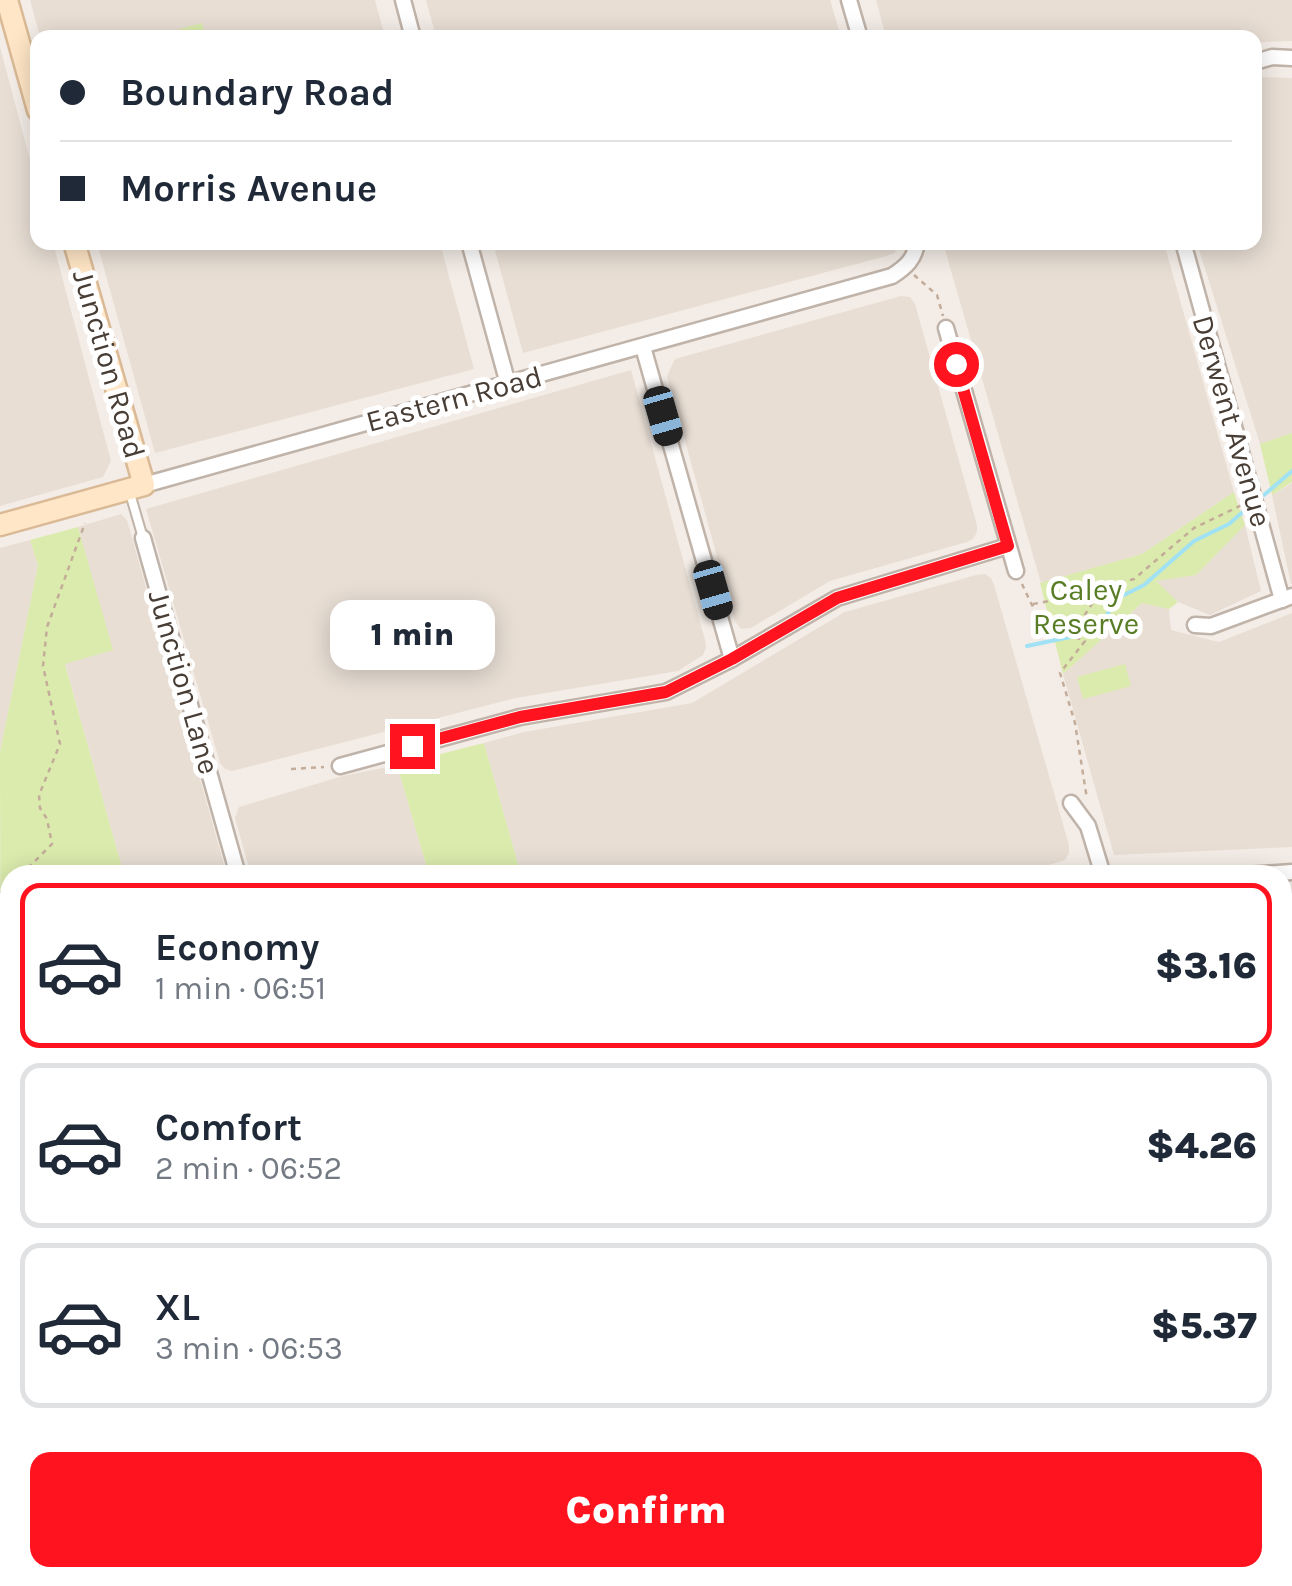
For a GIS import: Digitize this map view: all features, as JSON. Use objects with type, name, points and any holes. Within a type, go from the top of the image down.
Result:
[{"type":"main road","points":[[8,0],[30,81]]},
{"type":"main road","name":"Junction Road","points":[[76,250],[136,487]]},
{"type":"main road","name":"Eastern Road","points":[[0,526],[136,487]]},
{"type":"street","points":[[403,0],[411,30]]},
{"type":"street","points":[[849,0],[858,30]]},
{"type":"street","points":[[1262,60],[1292,58]]},
{"type":"street","points":[[471,250],[508,384]]},
{"type":"street","points":[[906,267],[916,250]]},
{"type":"street","name":"Derwent Avenue","points":[[1185,250],[1254,501],[1287,598]]},
{"type":"street","name":"Eastern Road","points":[[136,487],[644,347],[892,276],[906,267]]},
{"type":"street","points":[[946,328],[1016,572]]},
{"type":"street","points":[[644,347],[732,659]]},
{"type":"street","name":"Junction Lane","points":[[143,538],[235,865]]},
{"type":"street","points":[[340,766],[520,717],[666,692],[837,598],[1008,546]]},
{"type":"street","points":[[1195,625],[1211,626],[1287,598]]},
{"type":"street","points":[[1071,803],[1088,826],[1100,865]]},
{"type":"lane","name":"Junction Lane","points":[[136,487],[143,538]]},
{"type":"path","points":[[906,267],[936,295],[946,328]]},
{"type":"path","points":[[1031,604],[1134,579],[1194,528],[1254,501]]},
{"type":"path","points":[[32,865],[52,844],[39,795],[60,744],[43,666],[47,627],[85,523]]},
{"type":"path","points":[[1016,572],[1045,626],[1085,642],[1060,673],[1075,723],[1088,826]]},
{"type":"path","points":[[1060,634],[1080,622],[1102,588]]},
{"type":"path","points":[[291,770],[340,766]]},
{"type":"shaded area","points":[[30,0],[375,0],[383,30],[38,30]]},
{"type":"shaded area","points":[[426,0],[830,0],[839,30],[434,30]]},
{"type":"shaded area","points":[[876,0],[1292,0],[1292,41],[1262,42],[1262,30],[884,30]]},
{"type":"shaded area","points":[[0,47],[30,160],[30,250],[55,250],[111,461],[103,477],[0,506]]},
{"type":"shaded area","points":[[1262,77],[1292,78],[1292,433],[1260,444],[1199,250],[1262,250]]},
{"type":"shaded area","points":[[99,250],[442,250],[474,369],[155,453]]},
{"type":"shaded area","points":[[495,250],[896,250],[886,256],[523,353]]},
{"type":"shaded area","points":[[945,250],[1166,250],[1234,492],[1142,554],[1041,583]]},
{"type":"shaded area","points":[[901,296],[910,297],[915,304],[977,532],[967,542],[830,581],[751,628],[741,629],[735,621],[667,376],[675,359]]},
{"type":"shaded area","points":[[631,370],[705,640],[703,655],[678,671],[516,698],[232,771],[225,769],[220,763],[146,509]]},
{"type":"shaded area","points":[[1292,483],[1292,584],[1291,584],[1272,495]]},
{"type":"shaded area","points":[[121,514],[127,520],[224,865],[121,865],[65,663],[112,649],[78,527]]},
{"type":"shaded area","points":[[1245,525],[1261,591],[1210,615],[1178,602],[1155,580],[1196,575]]},
{"type":"shaded area","points":[[30,540],[38,565],[0,752],[0,548]]},
{"type":"shaded area","points":[[985,574],[994,585],[1069,845],[1065,860],[1049,865],[518,865],[484,743],[524,732],[692,703],[845,612]]},
{"type":"shaded area","points":[[1142,603],[1169,609],[1171,630],[1219,642],[1292,613],[1292,847],[1114,855],[1063,674]]},
{"type":"shaded area","points":[[397,765],[426,865],[248,865],[235,818],[239,807],[343,776]]},
{"type":"green space","points":[[202,23],[204,30],[176,30]]},
{"type":"green space","points":[[1292,433],[1292,482],[1272,495],[1260,444]]},
{"type":"green space","name":"Caley Reserve","points":[[1234,492],[1245,525],[1196,575],[1156,581],[1178,602],[1169,609],[1142,603],[1063,674],[1040,583],[1142,554]]},
{"type":"green space","points":[[78,527],[113,650],[65,664],[121,865],[0,865],[0,752],[38,565],[30,540]]},
{"type":"green space","points":[[1125,664],[1131,686],[1083,699],[1077,677]]},
{"type":"green space","points":[[484,743],[518,865],[426,865],[397,765]]},
{"type":"waterway","points":[[1264,495],[1292,471]]},
{"type":"waterway","points":[[1027,646],[1101,626],[1116,599],[1144,585],[1194,541],[1229,524],[1245,510]]},
{"type":"route","points":[[412,746],[520,717],[666,692],[837,598],[1008,546],[956,364]]}]
